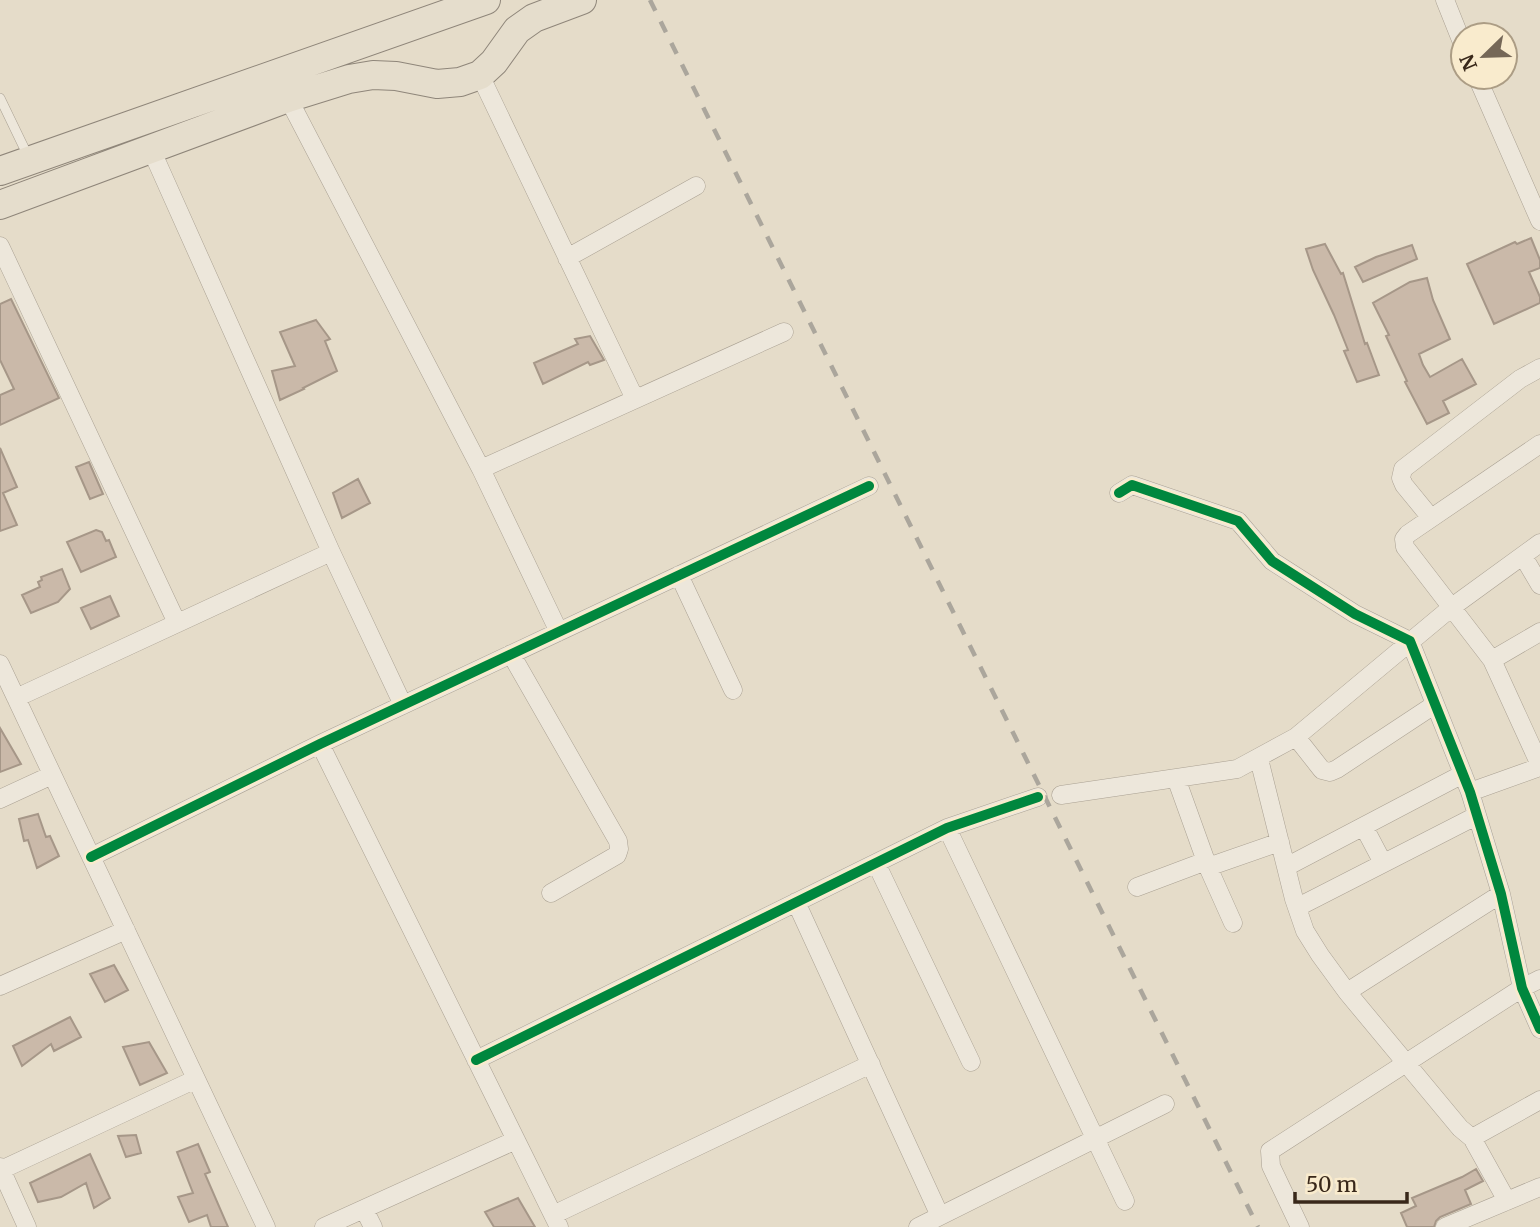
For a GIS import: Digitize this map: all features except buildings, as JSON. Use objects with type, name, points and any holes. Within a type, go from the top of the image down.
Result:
[{"type":"main road","points":[[0,171],[486,0]]},
{"type":"main road","points":[[0,205],[288,98],[349,79],[373,75],[396,76],[438,83],[460,82],[480,75],[494,62],[517,30],[534,18],[582,0]]},
{"type":"street","points":[[1445,0],[1453,21]]},
{"type":"street","points":[[480,75],[635,399]]},
{"type":"street","points":[[1482,91],[1540,221]]},
{"type":"street","points":[[288,98],[481,469],[559,632]]},
{"type":"street","points":[[151,149],[331,552],[403,705]]},
{"type":"street","points":[[567,258],[696,186]]},
{"type":"street","points":[[0,246],[177,623]]},
{"type":"street","points":[[481,469],[784,332]]},
{"type":"street","points":[[1431,518],[1404,485],[1401,478],[1403,469],[1520,379],[1540,368]]},
{"type":"street","points":[[1470,792],[1540,766],[1492,660],[1405,547],[1404,540],[1408,534],[1540,444]]},
{"type":"street","points":[[1119,493],[1132,485],[1238,521],[1272,561],[1355,614],[1410,641],[1470,792],[1501,894],[1522,988],[1540,1029]]},
{"type":"street","points":[[91,857],[320,744],[869,486]]},
{"type":"street","points":[[1061,795],[1237,769],[1259,759],[1296,737],[1452,607],[1540,543]]},
{"type":"street","points":[[16,698],[331,552]]},
{"type":"street","points":[[1523,556],[1540,585]]},
{"type":"street","points":[[680,575],[733,690]]},
{"type":"street","points":[[1492,660],[1540,632]]},
{"type":"street","points":[[511,654],[618,841],[617,855],[551,893]]},
{"type":"street","points":[[0,664],[266,1227]]},
{"type":"street","points":[[1296,737],[1322,770],[1330,772],[1434,705]]},
{"type":"street","points":[[320,744],[556,1221],[871,1064]]},
{"type":"street","points":[[1259,759],[1305,931],[1347,992],[1460,1128],[1472,1138],[1507,1201]]},
{"type":"street","points":[[1286,867],[1463,774]]},
{"type":"street","points":[[0,799],[52,775]]},
{"type":"street","points":[[1176,778],[1207,864],[1233,923]]},
{"type":"street","points":[[476,1060],[947,828],[1038,797]]},
{"type":"street","points":[[1298,907],[1476,816]]},
{"type":"street","points":[[1364,827],[1383,863]]},
{"type":"street","points":[[947,828],[1125,1201]]},
{"type":"street","points":[[1137,887],[1280,842]]},
{"type":"street","points":[[876,863],[971,1062]]},
{"type":"street","points":[[1347,992],[1501,894]]},
{"type":"street","points":[[796,902],[940,1216]]},
{"type":"street","points":[[0,986],[126,930]]},
{"type":"street","points":[[1300,1227],[1271,1166],[1270,1151],[1540,979]]},
{"type":"street","points":[[27,1227],[1,1169],[196,1079]]},
{"type":"street","points":[[1472,1138],[1540,1100]]},
{"type":"street","points":[[918,1227],[1166,1104]]},
{"type":"street","points":[[324,1227],[516,1140]]},
{"type":"street","points":[[1445,1227],[1540,1187]]},
{"type":"street","points":[[364,1209],[373,1227]]},
{"type":"lane","points":[[0,98],[31,160]]},
{"type":"railway","points":[[650,0],[1258,1227]]},
{"type":"cycle path","points":[[1119,493],[1132,485],[1238,521],[1272,561],[1355,614],[1410,641],[1470,792],[1501,894],[1522,988],[1540,1029]]},
{"type":"cycle path","points":[[91,857],[320,744],[869,486]]},
{"type":"cycle path","points":[[476,1060],[947,828],[1038,797]]}]
